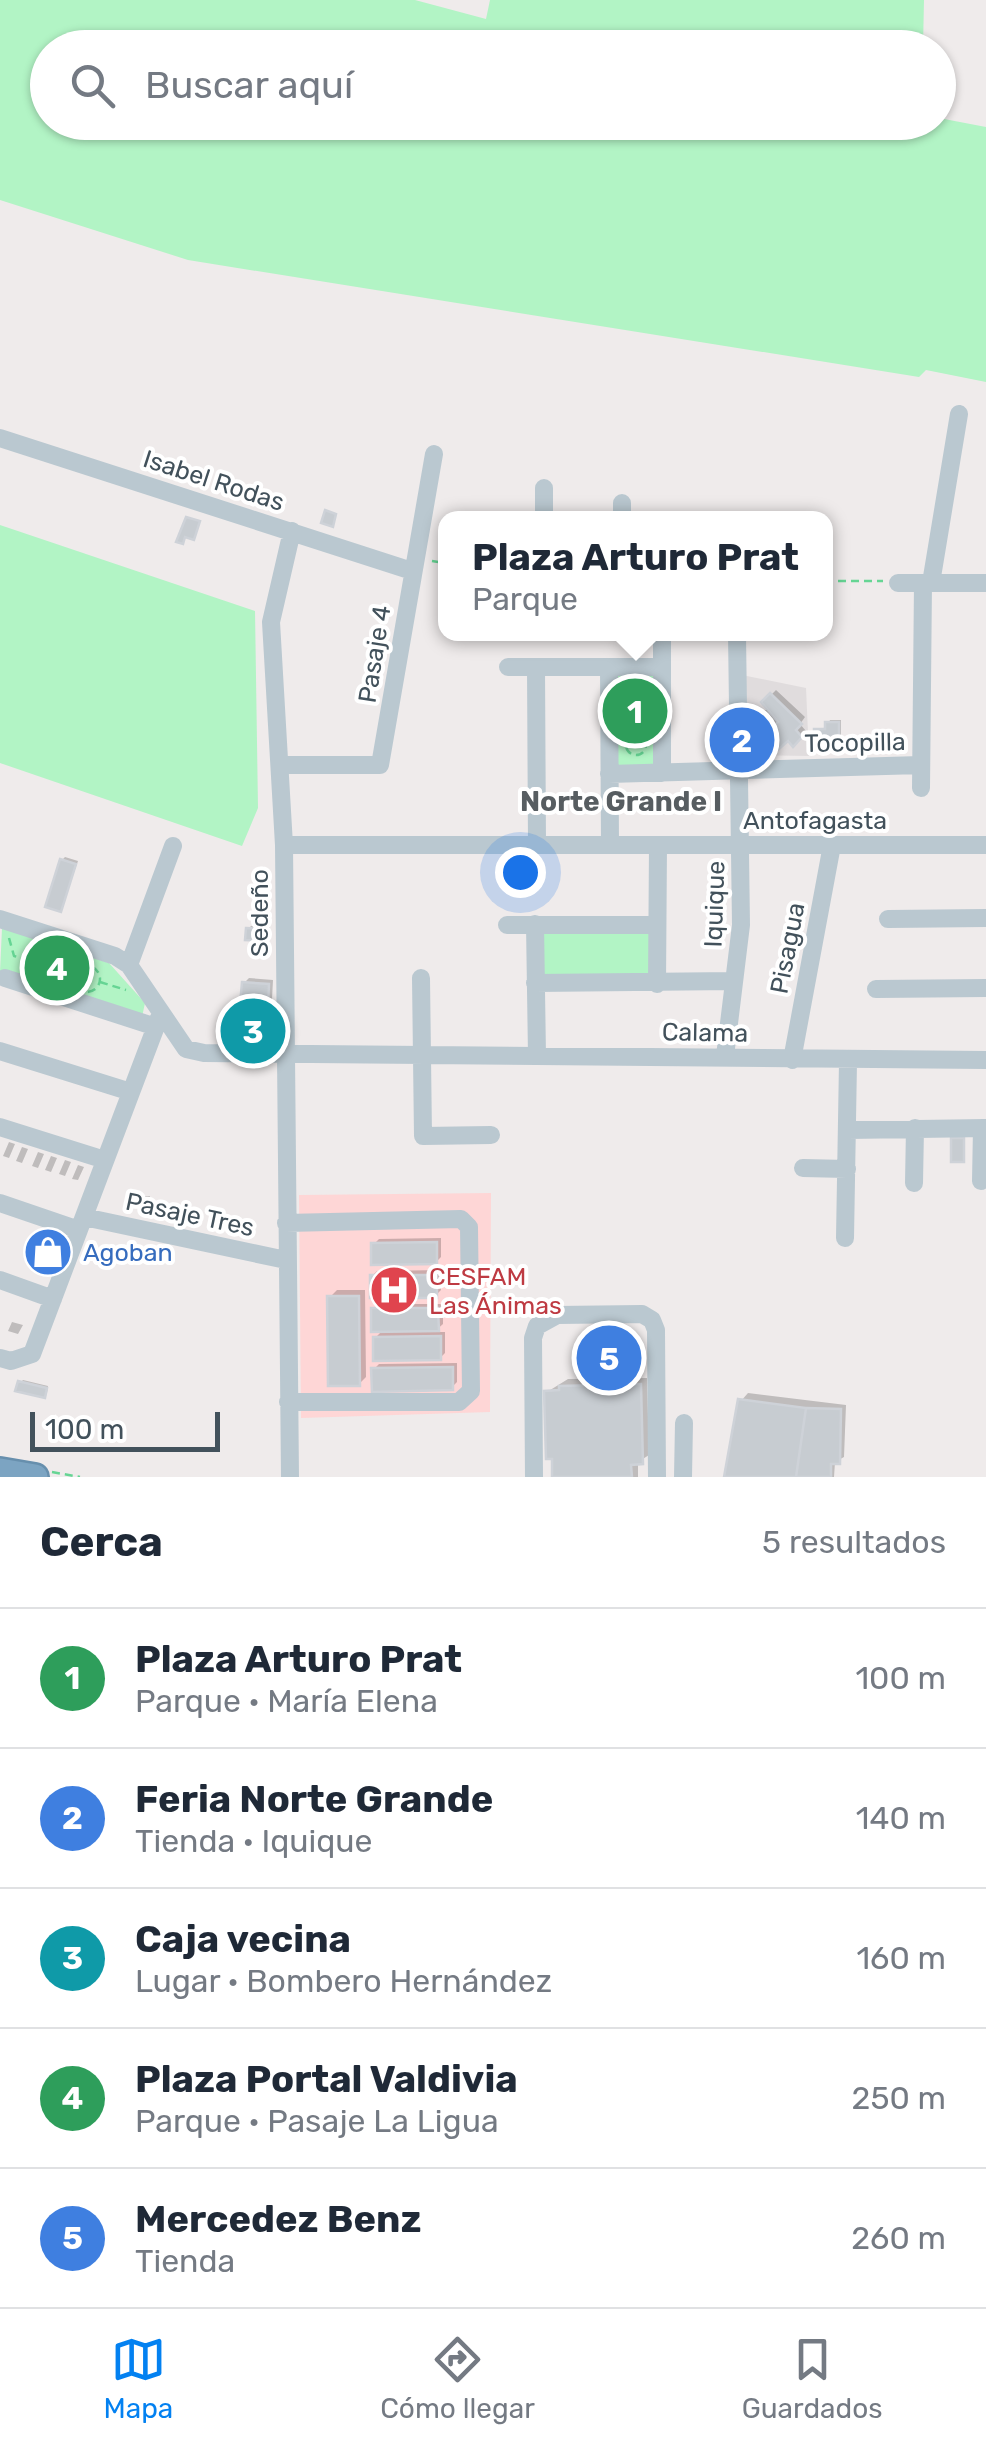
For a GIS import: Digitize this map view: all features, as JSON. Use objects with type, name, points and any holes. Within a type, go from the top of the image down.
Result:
[{"type":"highway","points":[[0,1470],[35,1477]]},
{"type":"street","points":[[921,788],[927,583],[959,414]]},
{"type":"street","name":"Isabel Rodas","points":[[0,438],[412,572]]},
{"type":"street","name":"Pasaje 4","points":[[282,764],[380,765],[434,454]]},
{"type":"street","points":[[544,488],[544,511]]},
{"type":"street","name":"Sedeño","points":[[290,1477],[283,1056],[284,844],[272,622],[292,531]]},
{"type":"street","points":[[898,583],[986,583]]},
{"type":"street","points":[[662,641],[662,773]]},
{"type":"street","name":"Iquique","points":[[725,1056],[741,924],[738,641]]},
{"type":"street","points":[[508,667],[661,668]]},
{"type":"street","points":[[536,668],[538,845]]},
{"type":"street","points":[[609,668],[610,845]]},
{"type":"street","name":"Tocopilla","points":[[610,774],[921,766]]},
{"type":"street","name":"Antofagasta","points":[[284,844],[986,846]]},
{"type":"street","points":[[657,984],[658,845]]},
{"type":"street","name":"Pisagua","points":[[792,1060],[832,845]]},
{"type":"street","points":[[129,965],[173,846]]},
{"type":"street","points":[[888,919],[986,918]]},
{"type":"street","points":[[535,924],[537,1056]]},
{"type":"street","points":[[507,925],[657,925]]},
{"type":"street","points":[[0,1358],[11,1361],[32,1354],[158,1020],[129,965],[92,948],[3,927]]},
{"type":"street","points":[[6,970],[158,1020]]},
{"type":"street","points":[[422,978],[423,1136],[491,1135]]},
{"type":"street","points":[[535,983],[734,981]]},
{"type":"street","points":[[876,989],[986,988]]},
{"type":"street","name":"Calama","points":[[158,1020],[186,1049],[283,1056],[986,1060]]},
{"type":"street","points":[[0,1052],[131,1092]]},
{"type":"street","points":[[845,1238],[848,1062]]},
{"type":"street","points":[[0,1127],[105,1160]]},
{"type":"street","points":[[914,1183],[915,1128]]},
{"type":"street","points":[[848,1130],[984,1128],[981,1181]]},
{"type":"street","points":[[803,1168],[847,1168]]},
{"type":"street","name":"Pasaje Tres","points":[[0,1203],[82,1223],[286,1260]]},
{"type":"street","points":[[286,1223],[461,1220],[469,1226],[471,1391],[460,1402],[288,1402]]},
{"type":"street","points":[[0,1280],[53,1299]]},
{"type":"street","points":[[534,1477],[534,1332],[551,1316],[608,1314],[646,1315],[655,1325],[657,1477]]},
{"type":"street","points":[[683,1477],[684,1423]]},
{"type":"path","points":[[833,582],[898,583]]},
{"type":"path","points":[[636,713],[648,704],[637,692],[626,703],[636,713],[636,735],[646,746],[634,755],[626,742],[636,735]]},
{"type":"path","points":[[3,927],[14,956]]},
{"type":"path","points":[[14,956],[32,962],[46,954],[54,958],[57,970]]},
{"type":"path","points":[[6,970],[14,956]]},
{"type":"path","points":[[32,962],[34,974],[40,979],[57,970]]},
{"type":"path","points":[[57,970],[75,974],[90,967],[97,971],[100,982]]},
{"type":"path","points":[[75,974],[76,986],[82,992],[94,990],[100,982]]},
{"type":"path","points":[[100,982],[127,991]]},
{"type":"shaded area","points":[[742,675],[806,688],[809,756],[750,755],[745,748]]},
{"type":"shaded area","name":"CESFAM Las Ánimas","points":[[491,1193],[490,1412],[301,1418],[299,1195]]},
{"type":"green space","points":[[0,0],[415,0],[486,19],[490,0],[924,0],[923,30],[30,30],[30,140],[956,140],[956,121],[986,127],[986,382],[926,370],[919,377],[188,260],[0,200]]},
{"type":"green space","points":[[0,525],[255,611],[258,808],[242,846],[0,763]]},
{"type":"green space","points":[[651,672],[658,680],[658,766],[618,771],[617,673]]},
{"type":"green space","points":[[2,928],[109,963],[145,1003],[142,1017],[0,972]]},
{"type":"green space","points":[[652,932],[653,971],[647,976],[543,977],[540,933]]},
{"type":"building","points":[[325,510],[336,514],[333,527],[321,523]]},
{"type":"building","points":[[186,517],[200,521],[194,540],[185,537],[183,544],[176,542]]},
{"type":"building","points":[[770,693],[802,724],[796,730],[802,737],[793,747],[788,741],[779,749],[771,748],[749,729],[751,714],[764,714],[774,726],[778,722],[761,702]]},
{"type":"building","points":[[825,722],[839,722],[839,743],[828,743],[828,751],[814,751],[814,729],[825,729]]},
{"type":"building","points":[[60,859],[76,864],[61,912],[45,907]]},
{"type":"building","points":[[246,928],[268,929],[268,941],[245,940]]},
{"type":"building","points":[[242,982],[269,984],[268,1007],[240,1005]]},
{"type":"building","points":[[266,1020],[267,1041],[239,1042],[238,1021]]},
{"type":"building","points":[[951,1138],[964,1138],[964,1162],[951,1162]]},
{"type":"building","points":[[437,1242],[437,1264],[371,1265],[371,1243]]},
{"type":"building","points":[[370,1275],[437,1275],[437,1298],[370,1298]]},
{"type":"building","points":[[327,1296],[359,1296],[360,1386],[328,1386]]},
{"type":"building","points":[[371,1308],[438,1308],[439,1331],[371,1332]]},
{"type":"building","points":[[441,1336],[441,1360],[373,1361],[373,1337]]},
{"type":"building","points":[[453,1367],[453,1390],[372,1392],[371,1368]]},
{"type":"building","points":[[18,1381],[47,1388],[45,1398],[15,1391]]},
{"type":"building","points":[[641,1384],[643,1464],[631,1465],[632,1477],[552,1477],[552,1459],[546,1459],[544,1391],[559,1390],[559,1386]]},
{"type":"building","points":[[738,1399],[806,1408],[796,1477],[724,1477]]},
{"type":"building","points":[[806,1408],[841,1409],[840,1464],[831,1464],[831,1477],[796,1477]]},
{"type":"place","name":"Plaza Arturo Prat","points":[[635,711]]},
{"type":"place","name":"Feria Norte Grande","points":[[742,740]]},
{"type":"place","name":"Plaza Portal Valdivia","points":[[57,968]]},
{"type":"place","name":"Caja vecina","points":[[253,1031]]},
{"type":"place","name":"Agoban","points":[[48,1252]]},
{"type":"place","name":"CESFAM Las Ánimas","points":[[394,1290]]},
{"type":"place","name":"Mercedez Benz","points":[[609,1358]]},
{"type":"district","name":"Norte Grande I","points":[[621,801]]}]
